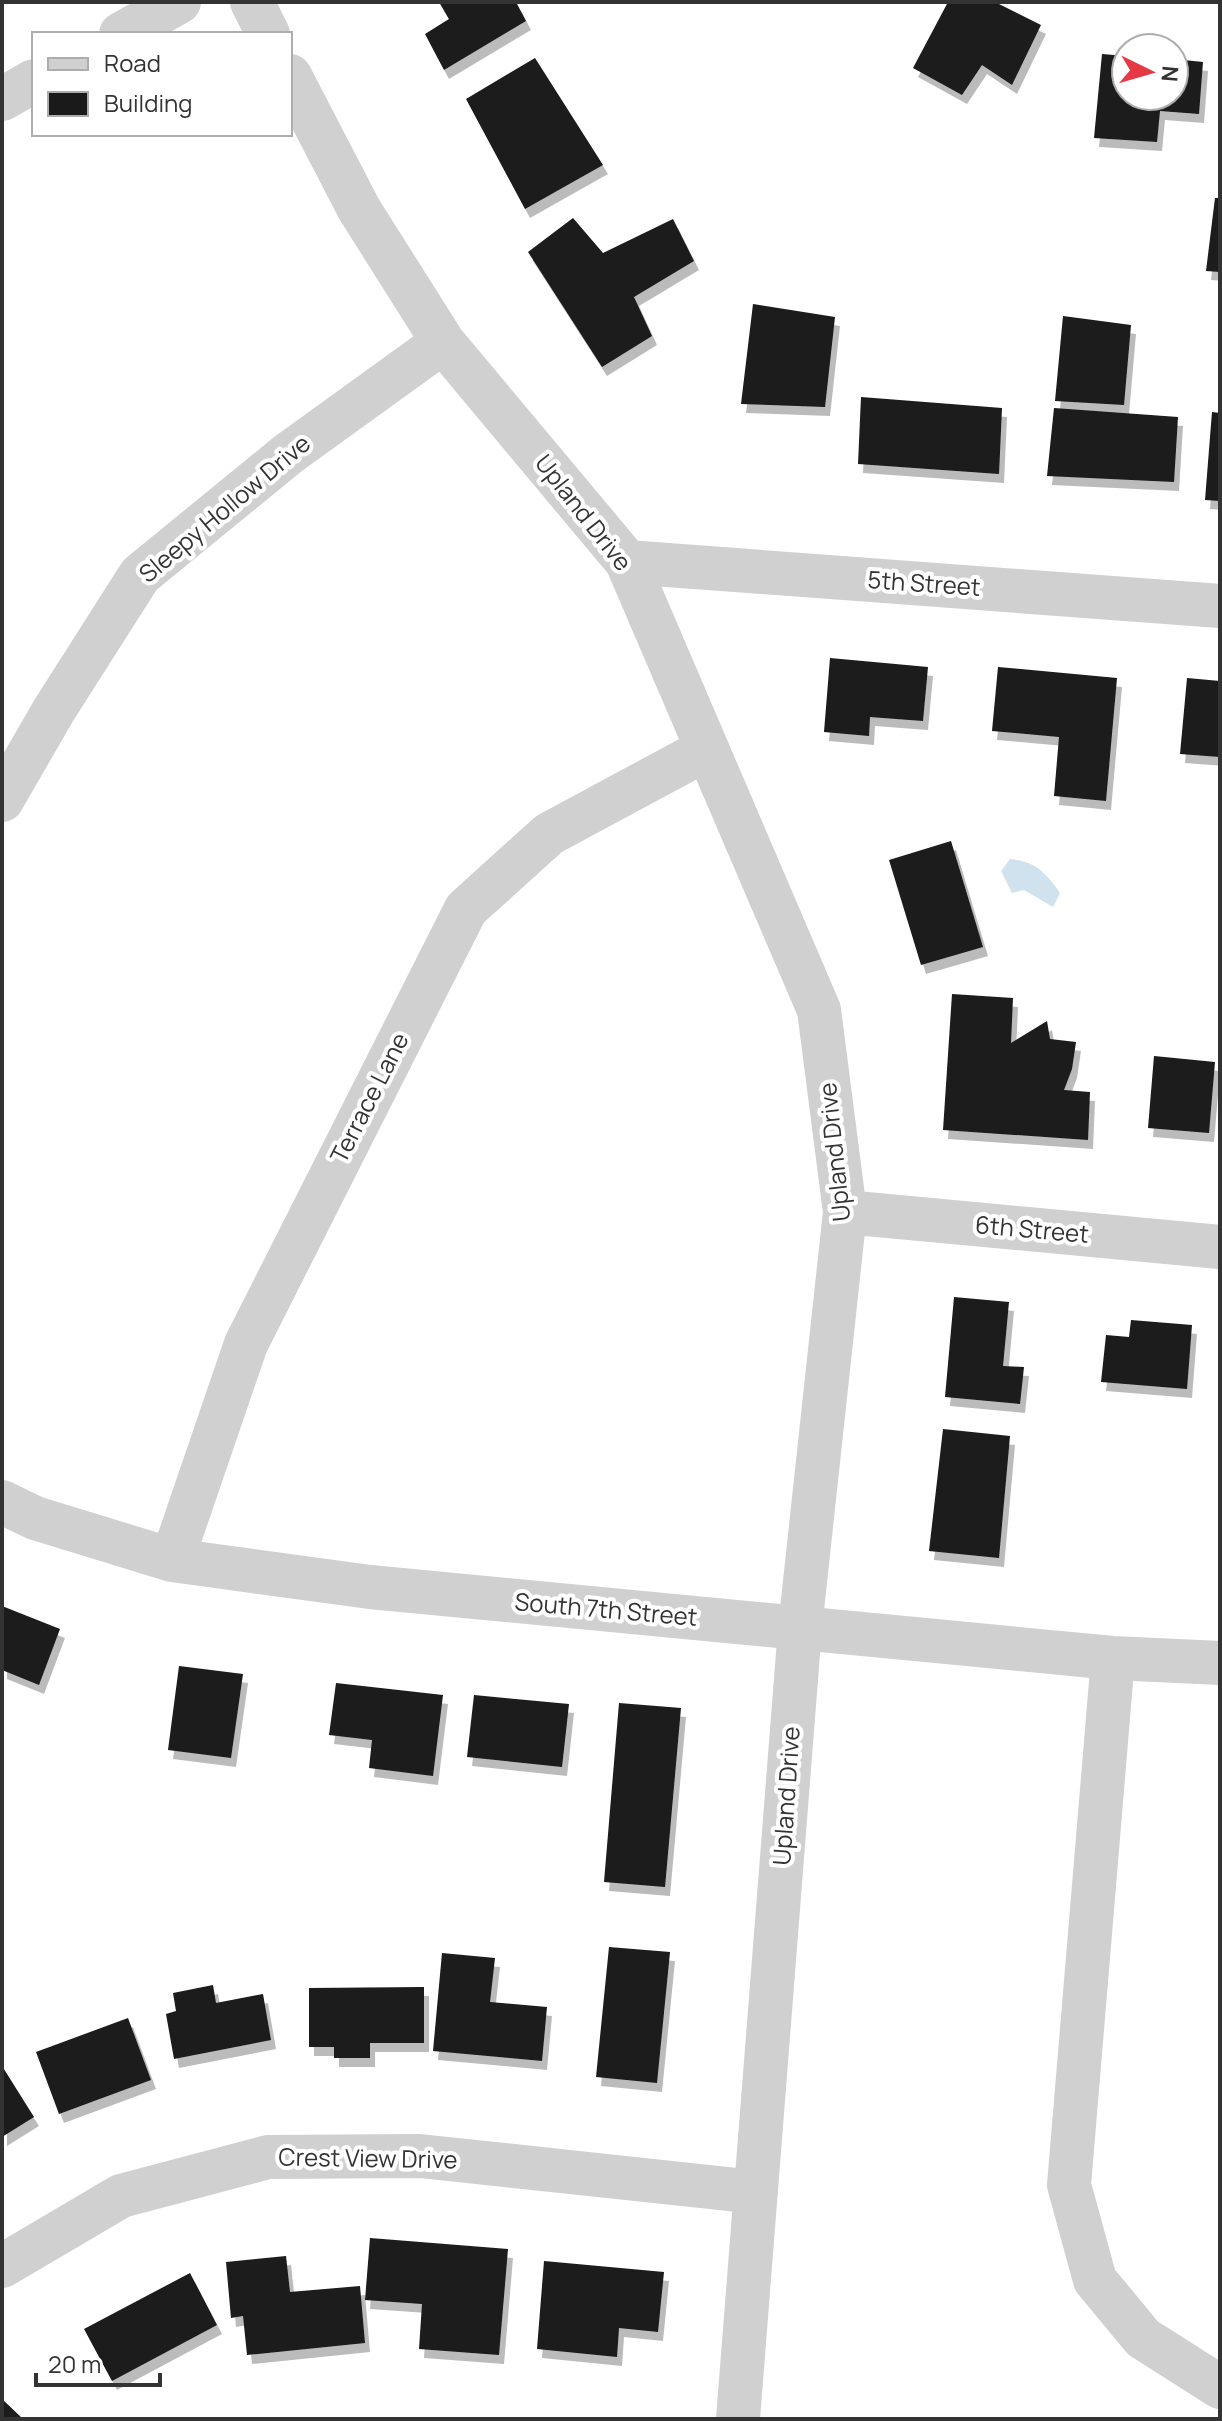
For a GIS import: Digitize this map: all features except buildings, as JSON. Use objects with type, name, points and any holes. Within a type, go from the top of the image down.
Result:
[{"type":"street","points":[[125,32],[179,2]]},
{"type":"street","points":[[252,2],[267,32]]},
{"type":"street","name":"Upland Drive","points":[[292,80],[359,209],[443,342],[627,562],[819,1010],[845,1212],[800,1628],[738,2419]]},
{"type":"street","points":[[2,99],[32,82]]},
{"type":"street","name":"Sleepy Hollow Drive","points":[[2,800],[54,710],[140,575],[288,454],[443,342]]},
{"type":"street","name":"5th Street","points":[[627,562],[1220,606]]},
{"type":"street","name":"Terrace Lane","points":[[172,1560],[246,1344],[466,909],[549,834],[707,749]]},
{"type":"street","name":"6th Street","points":[[845,1212],[1220,1247]]},
{"type":"street","name":"South 7th Street","points":[[2,1502],[35,1518],[172,1560],[370,1587],[1113,1658],[1220,1663]]},
{"type":"street","points":[[1113,1658],[1069,2185],[1095,2280],[1143,2338],[1220,2387]]},
{"type":"street","name":"Crest View Drive","points":[[2,2266],[121,2196],[268,2157],[420,2156],[756,2192]]},
{"type":"water","points":[[1010,859],[1039,869],[1050,879],[1060,893],[1053,907],[1024,890],[1012,893],[1001,871]]}]
